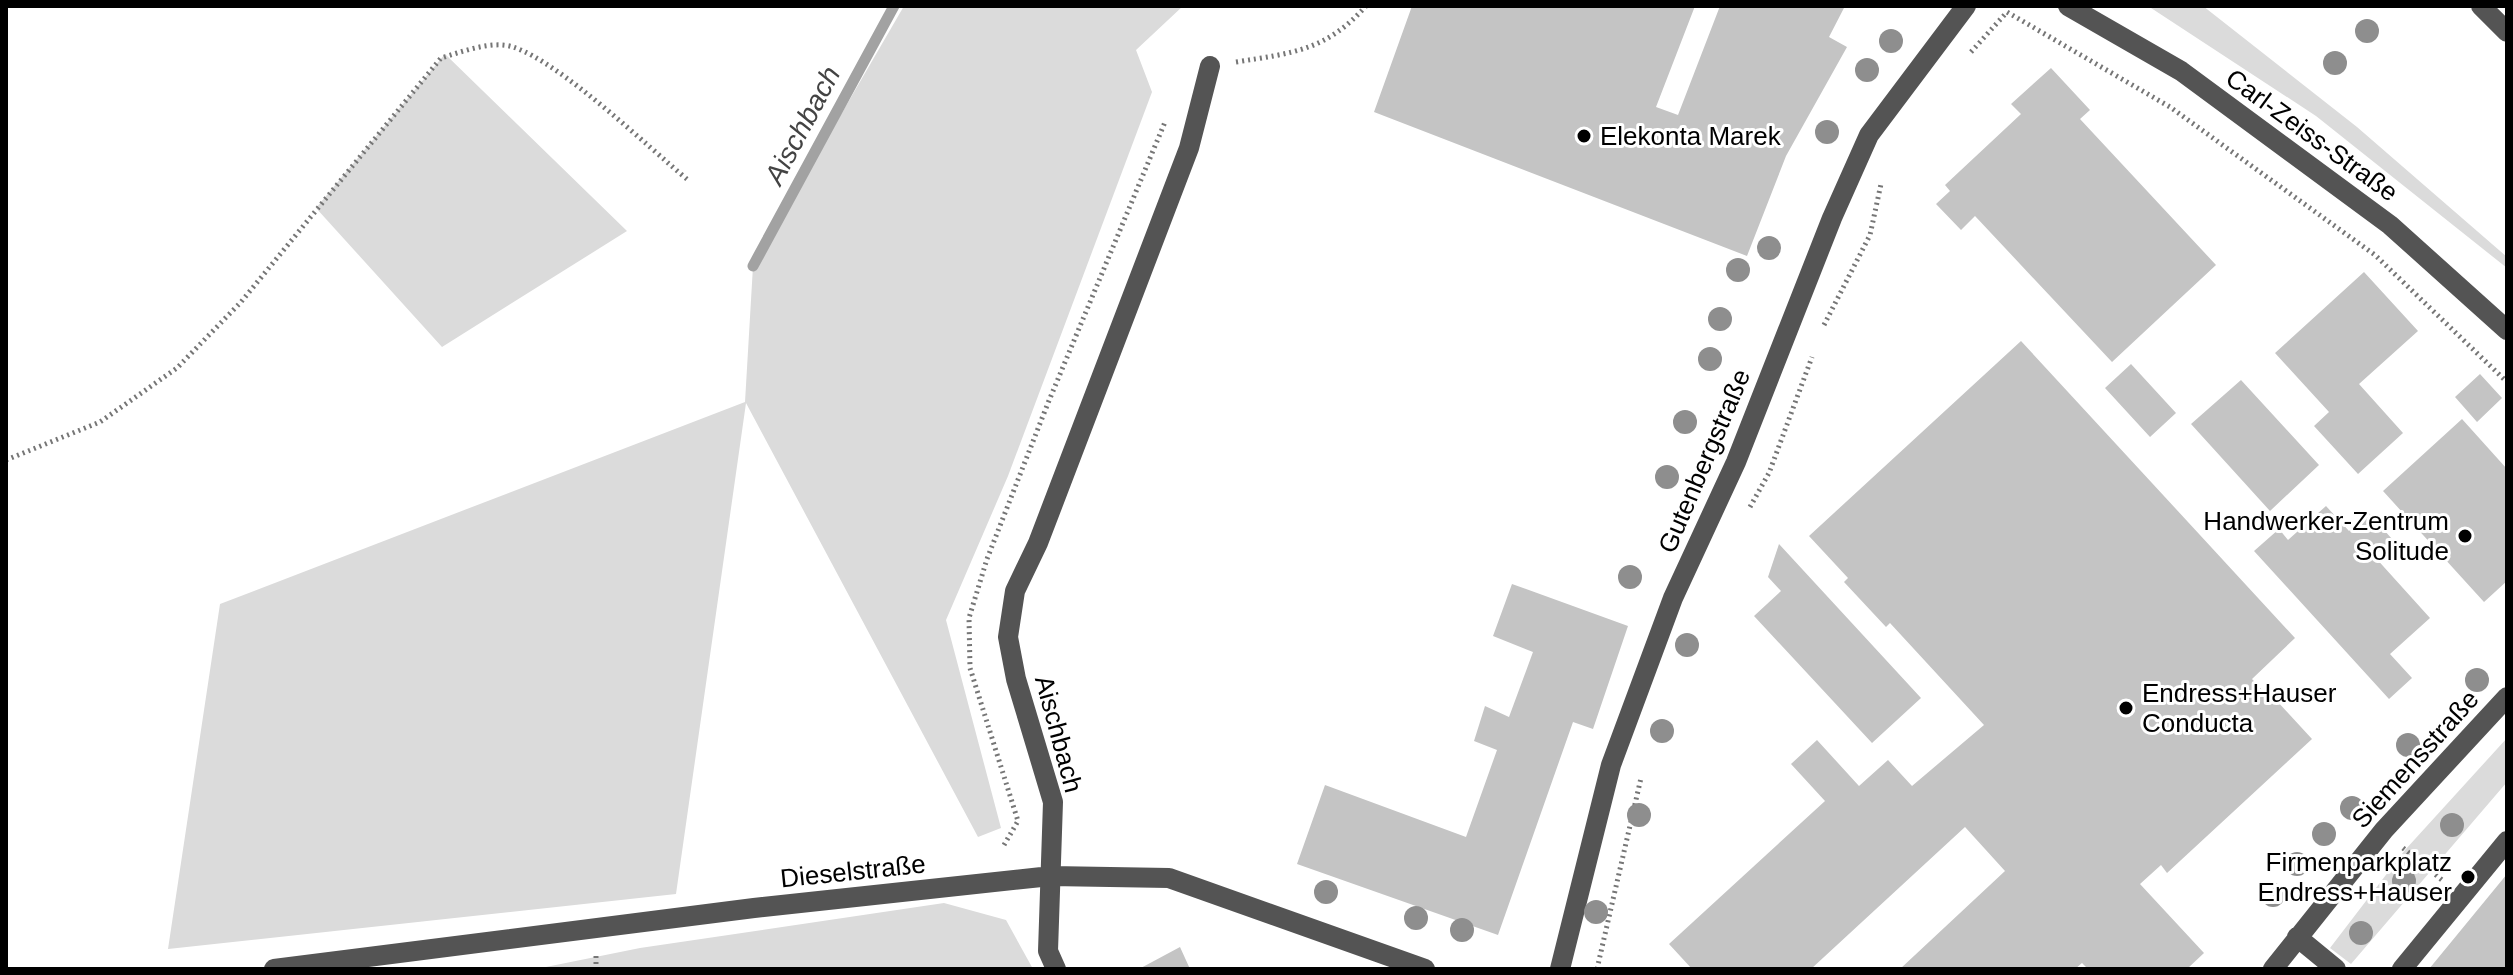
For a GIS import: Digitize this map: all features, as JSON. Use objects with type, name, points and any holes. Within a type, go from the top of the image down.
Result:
[{"type":"street","name":"Gutenbergstraße","points":[[1560,969],[1611,765],[1673,598],[1736,462],[1832,218],[1869,135],[1966,6]]},
{"type":"street","name":"Carl-Zeiss-Straße","points":[[2068,6],[2193,80],[2390,225],[2507,330]]},
{"type":"street","points":[[2481,6],[2507,32]]},
{"type":"street","name":"Aischbach","points":[[1056,969],[1048,951],[1053,802],[1016,679],[1008,637],[1015,591],[1038,543],[1189,148],[1210,66]]},
{"type":"street","name":"Siemensstraße","points":[[2273,969],[2384,830],[2507,697]]},
{"type":"street","points":[[2402,969],[2507,841]]},
{"type":"street","name":"Dieselstraße","points":[[274,969],[754,908],[1051,876],[1169,878],[1425,969]]},
{"type":"street","points":[[2297,937],[2336,969]]},
{"type":"path","points":[[1210,66],[1307,51],[1345,29],[1366,6]]},
{"type":"path","points":[[1962,63],[2007,12],[2170,107],[2375,255],[2507,382]]},
{"type":"path","points":[[6,460],[100,422],[177,368],[241,302],[441,58],[472,49],[511,45],[547,64],[688,180]]},
{"type":"path","points":[[1822,328],[1870,235],[1883,174]]},
{"type":"path","points":[[1747,512],[1769,473],[1817,343]]},
{"type":"path","points":[[1597,969],[1645,763]]},
{"type":"path","points":[[2399,845],[2461,896]]},
{"type":"shaded area","points":[[904,6],[1183,6],[1136,50],[1152,92],[1008,476],[946,620],[1001,828],[978,837],[746,403],[676,894],[168,949],[220,604],[745,402],[753,266]]},
{"type":"shaded area","points":[[2148,6],[2203,6],[2357,127],[2507,257],[2507,268],[2316,116]]},
{"type":"shaded area","points":[[445,54],[627,231],[442,347],[316,208]]},
{"type":"shaded area","points":[[2507,738],[2507,782],[2351,964],[2330,948],[2405,850]]},
{"type":"shaded area","points":[[944,903],[1006,920],[1033,969],[536,969],[640,948]]},
{"type":"building","name":"Elekonta Marek","points":[[1412,6],[1695,6],[1656,107],[1678,115],[1720,6],[1845,6],[1829,37],[1847,47],[1786,156],[1747,256],[1374,112]]},
{"type":"building","points":[[2051,68],[2090,110],[2080,119],[2216,265],[2112,362],[1975,216],[1961,230],[1936,204],[1950,191],[1945,185],[2021,114],[2011,104]]},
{"type":"building","points":[[2364,272],[2418,331],[2359,384],[2403,433],[2358,474],[2314,426],[2329,412],[2275,353]]},
{"type":"building","points":[[2021,341],[2295,638],[2252,679],[2263,691],[2266,689],[2312,739],[2167,873],[2161,865],[2140,884],[2204,953],[2187,969],[2088,969],[2082,963],[2075,969],[1900,969],[2005,871],[1965,827],[1811,969],[1692,969],[1669,944],[1825,801],[1791,764],[1817,740],[1859,786],[1888,760],[1912,786],[1984,725],[1890,623],[1886,627],[1844,582],[1848,578],[1809,536]]},
{"type":"building","points":[[2131,364],[2176,413],[2150,437],[2105,388]]},
{"type":"building","points":[[2480,374],[2502,398],[2477,422],[2455,397]]},
{"type":"building","points":[[2241,380],[2319,465],[2270,511],[2191,424]]},
{"type":"building","name":"Handwerker-Zentrum Solitude","points":[[2462,419],[2507,469],[2507,581],[2484,602],[2383,491]]},
{"type":"building","points":[[2326,506],[2349,531],[2369,513],[2392,539],[2374,556],[2430,618],[2390,654],[2412,678],[2389,699],[2254,551],[2279,529],[2288,540]]},
{"type":"building","points":[[1779,544],[1921,698],[1872,743],[1754,616],[1781,591],[1768,577]]},
{"type":"building","points":[[1512,584],[1628,626],[1593,729],[1573,722],[1498,935],[1297,864],[1325,785],[1466,837],[1497,750],[1474,741],[1485,706],[1509,717],[1533,652],[1493,636]]},
{"type":"building","points":[[2507,874],[2507,969],[2429,969]]},
{"type":"building","points":[[1180,947],[1190,969],[1139,969]]},
{"type":"waterway","name":"Aischbach","points":[[753,266],[894,6]]},
{"type":"place","name":"Elekonta Marek","points":[[1584,136]]},
{"type":"place","name":"Handwerker-Zentrum Solitude","points":[[2465,536]]},
{"type":"place","name":"Endress+Hauser Conducta","points":[[2126,708]]},
{"type":"place","name":"Firmenparkplatz Endress+Hauser","points":[[2468,877]]}]
